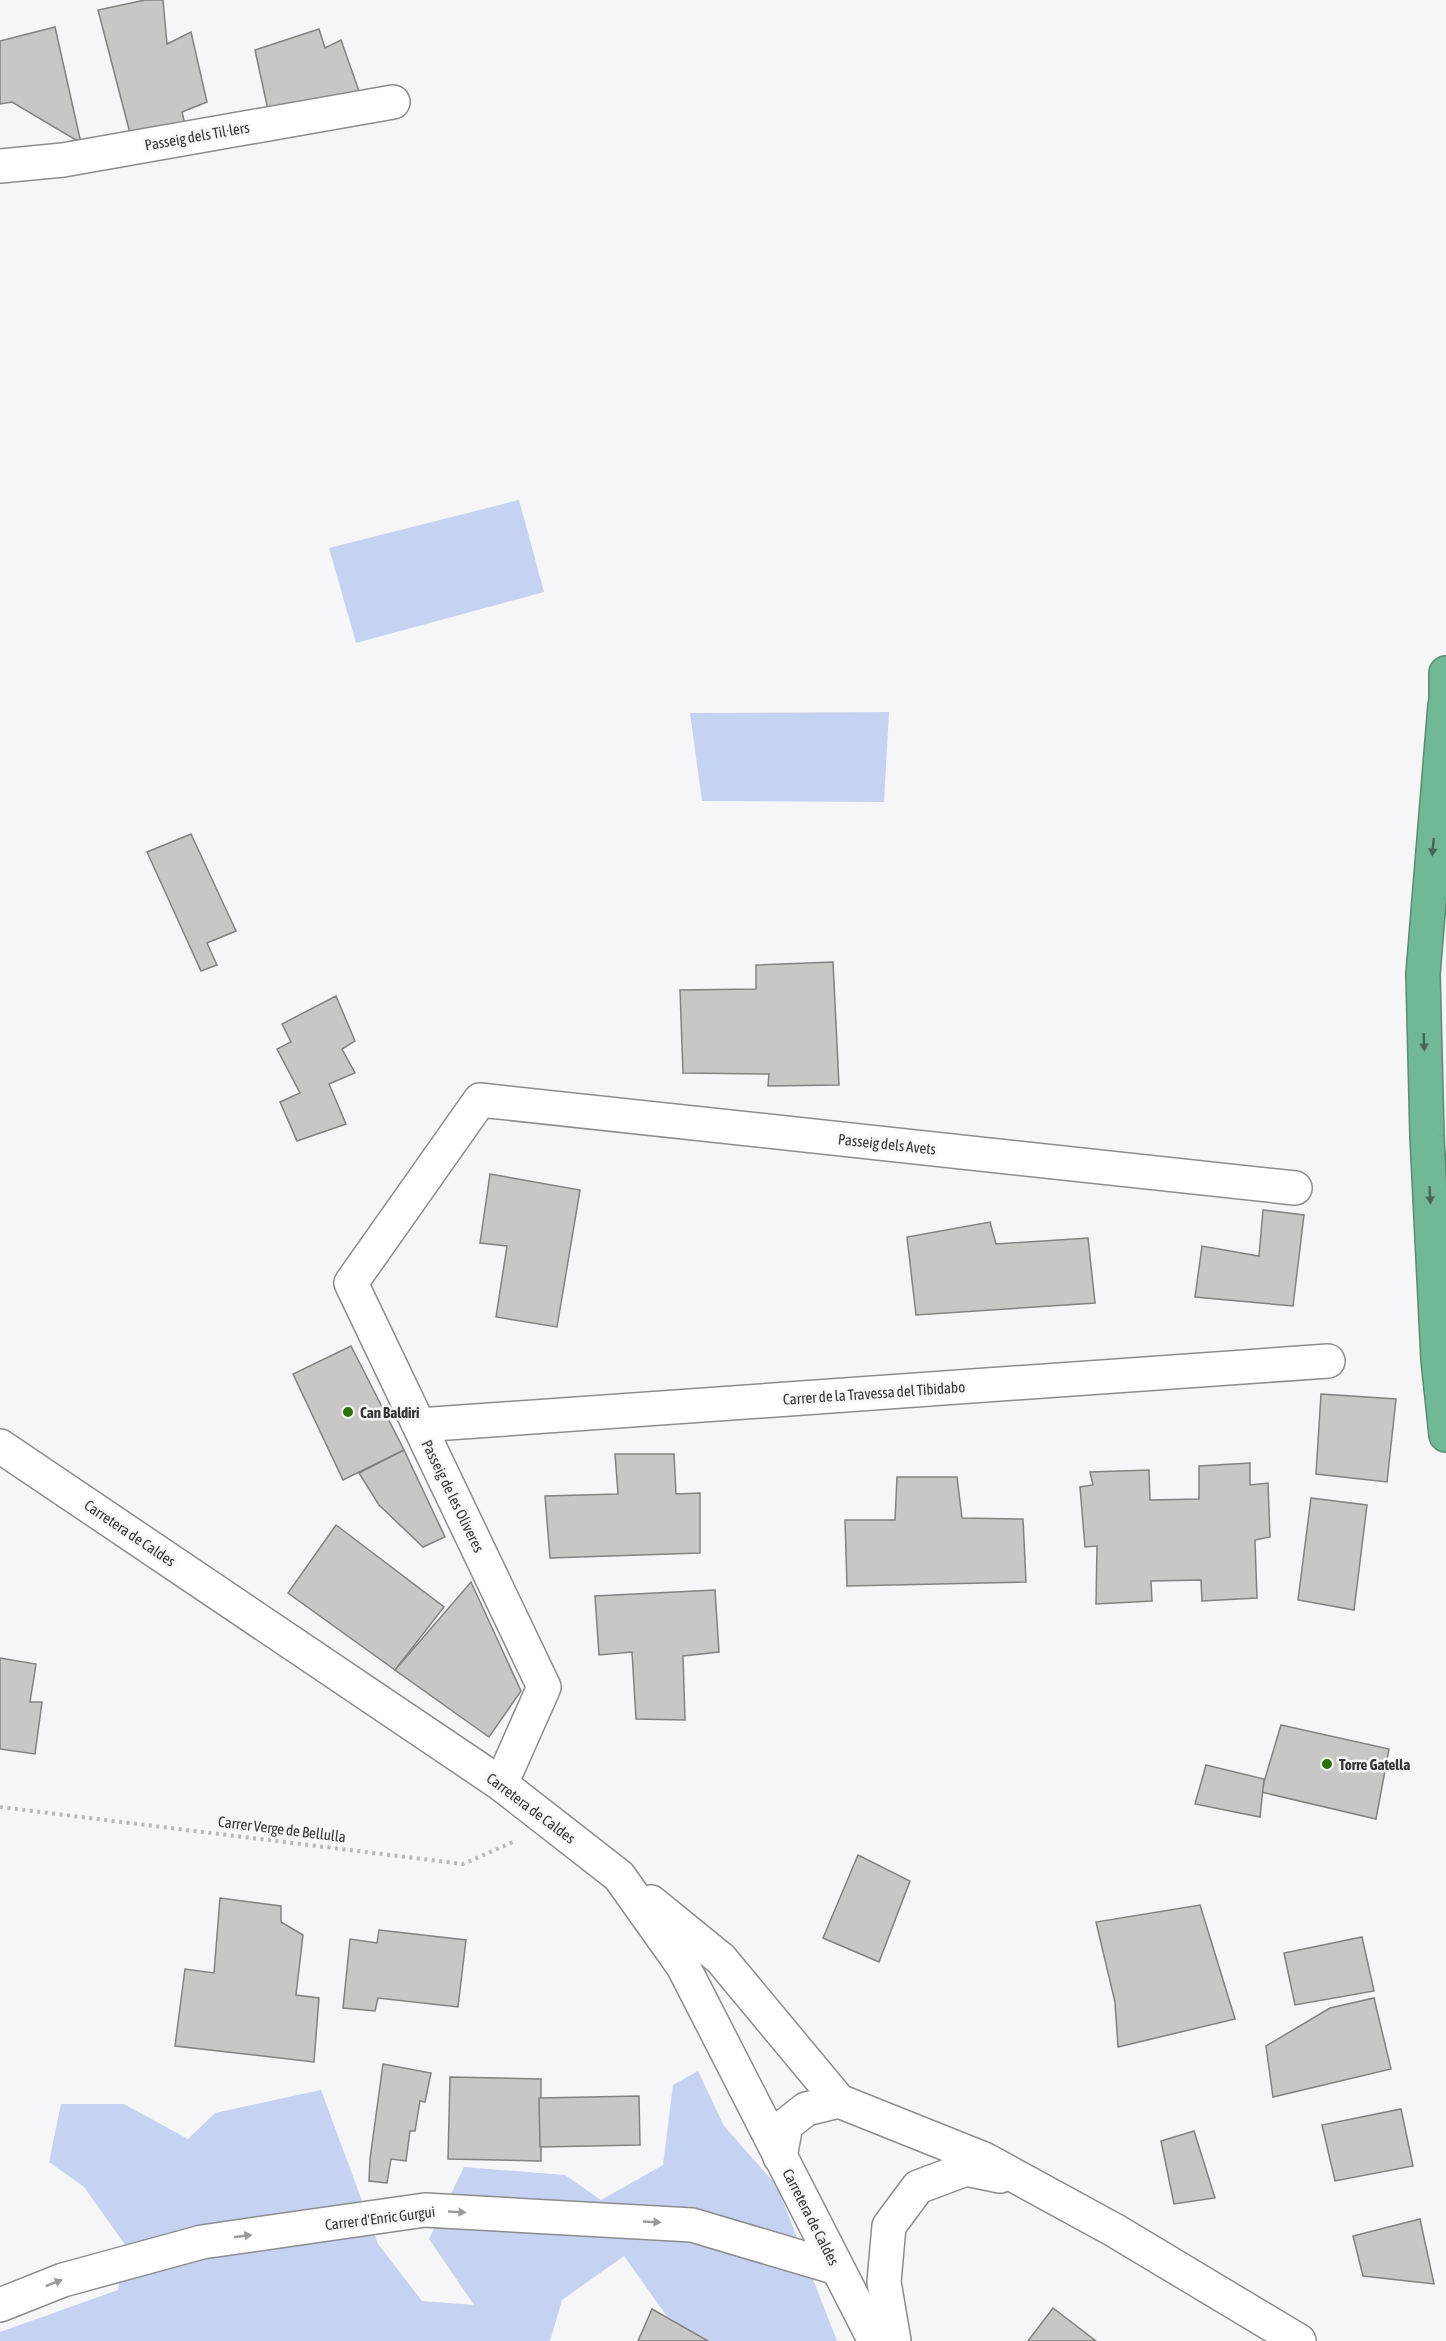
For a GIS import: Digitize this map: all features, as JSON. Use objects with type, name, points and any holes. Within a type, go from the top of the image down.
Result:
[{"type":"highway","points":[[1446,673],[1446,714],[1423,974],[1427,1136],[1438,1359],[1446,1435]]},
{"type":"street","name":"Passeig dels Til·lers","points":[[0,166],[63,160],[393,102]]},
{"type":"street","name":"Passeig dels Avets","points":[[480,1100],[1295,1188]]},
{"type":"street","name":"Passeig de les Oliveres","points":[[480,1100],[351,1283],[544,1687],[501,1784]]},
{"type":"street","name":"Carrer de la Travessa del Tibidabo","points":[[419,1425],[1328,1361]]},
{"type":"street","name":"Carretera de Caldes","points":[[0,1446],[501,1784],[620,1876],[683,1966],[874,2341]]},
{"type":"street","points":[[620,1876],[721,1959],[839,2101],[984,2159],[1114,2230],[1299,2341]]},
{"type":"street","points":[[780,2157],[786,2125],[806,2109],[839,2101]]},
{"type":"street","points":[[894,2341],[884,2282],[889,2226],[918,2187],[966,2169],[1025,2181]]},
{"type":"street","name":"Carrer d'Enric Gurgui","points":[[0,2305],[63,2280],[202,2242],[425,2210],[692,2224],[837,2268]]},
{"type":"path","name":"Carrer Verge de Bellulla","points":[[0,1807],[463,1864],[554,1824]]},
{"type":"shaded area","points":[[519,500],[544,592],[356,643],[329,548]]},
{"type":"shaded area","points":[[889,712],[884,802],[702,801],[690,713]]},
{"type":"shaded area","points":[[698,2071],[724,2126],[777,2186],[837,2341],[704,2341],[666,2315],[624,2256],[562,2300],[550,2341],[0,2341],[0,2332],[118,2290],[126,2246],[84,2187],[49,2162],[61,2104],[124,2104],[188,2139],[215,2113],[321,2090],[378,2244],[422,2301],[474,2305],[429,2239],[464,2167],[565,2175],[601,2200],[663,2165],[673,2085]]},
{"type":"building","points":[[145,0],[163,0],[167,44],[191,32],[207,102],[182,112],[185,124],[131,137],[98,10]]},
{"type":"building","points":[[55,27],[81,143],[12,102],[0,104],[0,41]]},
{"type":"building","points":[[319,29],[325,48],[341,40],[359,91],[314,107],[312,99],[268,110],[255,50]]},
{"type":"building","points":[[191,834],[236,931],[207,943],[217,965],[201,971],[147,852]]},
{"type":"building","points":[[833,962],[839,1085],[768,1086],[769,1074],[683,1073],[680,990],[756,989],[756,965]]},
{"type":"building","points":[[336,996],[355,1041],[342,1049],[355,1073],[329,1084],[346,1124],[297,1141],[280,1102],[300,1093],[277,1049],[291,1042],[282,1024]]},
{"type":"building","points":[[490,1174],[580,1190],[557,1327],[496,1317],[507,1246],[480,1243]]},
{"type":"building","points":[[1263,1210],[1304,1215],[1293,1306],[1195,1297],[1202,1246],[1259,1256]]},
{"type":"building","points":[[990,1222],[996,1244],[1088,1238],[1095,1303],[916,1315],[907,1237]]},
{"type":"building","name":"Can Baldiri","points":[[351,1346],[404,1450],[343,1480],[293,1374]]},
{"type":"building","points":[[1321,1394],[1396,1399],[1387,1482],[1316,1474]]},
{"type":"building","points":[[404,1450],[445,1537],[423,1547],[379,1505],[359,1473]]},
{"type":"building","points":[[615,1454],[674,1454],[676,1494],[700,1493],[700,1553],[550,1558],[545,1496],[618,1494]]},
{"type":"building","points":[[1250,1463],[1250,1485],[1268,1483],[1270,1537],[1255,1540],[1257,1598],[1202,1601],[1201,1580],[1151,1581],[1152,1601],[1096,1604],[1097,1546],[1085,1547],[1080,1487],[1093,1485],[1090,1472],[1149,1470],[1150,1500],[1199,1499],[1199,1466]]},
{"type":"building","points":[[897,1477],[957,1477],[962,1518],[1023,1519],[1026,1582],[847,1586],[845,1520],[895,1520]]},
{"type":"building","points":[[1311,1498],[1367,1505],[1354,1610],[1298,1600]]},
{"type":"building","points":[[336,1525],[444,1607],[395,1670],[288,1593]]},
{"type":"building","points":[[471,1582],[521,1691],[489,1737],[395,1670]]},
{"type":"building","points":[[715,1590],[719,1652],[683,1656],[685,1720],[636,1719],[632,1652],[599,1655],[595,1596]]},
{"type":"building","points":[[0,1658],[36,1664],[30,1702],[42,1702],[35,1754],[0,1749]]},
{"type":"building","name":"Torre Gatella","points":[[1281,1725],[1389,1749],[1376,1819],[1261,1792]]},
{"type":"building","points":[[1206,1765],[1264,1779],[1260,1817],[1195,1804]]},
{"type":"building","points":[[858,1855],[910,1881],[879,1962],[823,1938]]},
{"type":"building","points":[[220,1898],[281,1906],[281,1922],[303,1935],[296,1995],[319,1998],[314,2062],[175,2046],[185,1969],[214,1973]]},
{"type":"building","points":[[1200,1905],[1235,2019],[1118,2047],[1115,2002],[1096,1922]]},
{"type":"building","points":[[379,1930],[466,1940],[458,2007],[378,1998],[375,2011],[343,2008],[350,1939],[377,1943]]},
{"type":"building","points":[[1362,1937],[1374,1991],[1295,2005],[1284,1953]]},
{"type":"building","points":[[1374,1998],[1391,2069],[1273,2097],[1266,2046],[1330,2008]]},
{"type":"building","points":[[383,2064],[431,2073],[425,2102],[420,2101],[415,2131],[410,2131],[406,2161],[391,2159],[387,2183],[369,2181]]},
{"type":"building","points":[[450,2077],[541,2079],[541,2161],[448,2159]]},
{"type":"building","points":[[639,2096],[640,2145],[540,2147],[539,2098]]},
{"type":"building","points":[[1401,2109],[1413,2166],[1335,2181],[1322,2125]]},
{"type":"building","points":[[1194,2131],[1215,2198],[1174,2204],[1161,2141]]},
{"type":"building","points":[[1420,2219],[1434,2284],[1363,2276],[1353,2236]]},
{"type":"building","points":[[1053,2308],[1096,2341],[1028,2341]]},
{"type":"building","points":[[652,2309],[708,2341],[638,2341]]},
{"type":"place","name":"Can Baldiri","points":[[348,1412]]},
{"type":"place","name":"Torre Gatella","points":[[1327,1764]]}]
